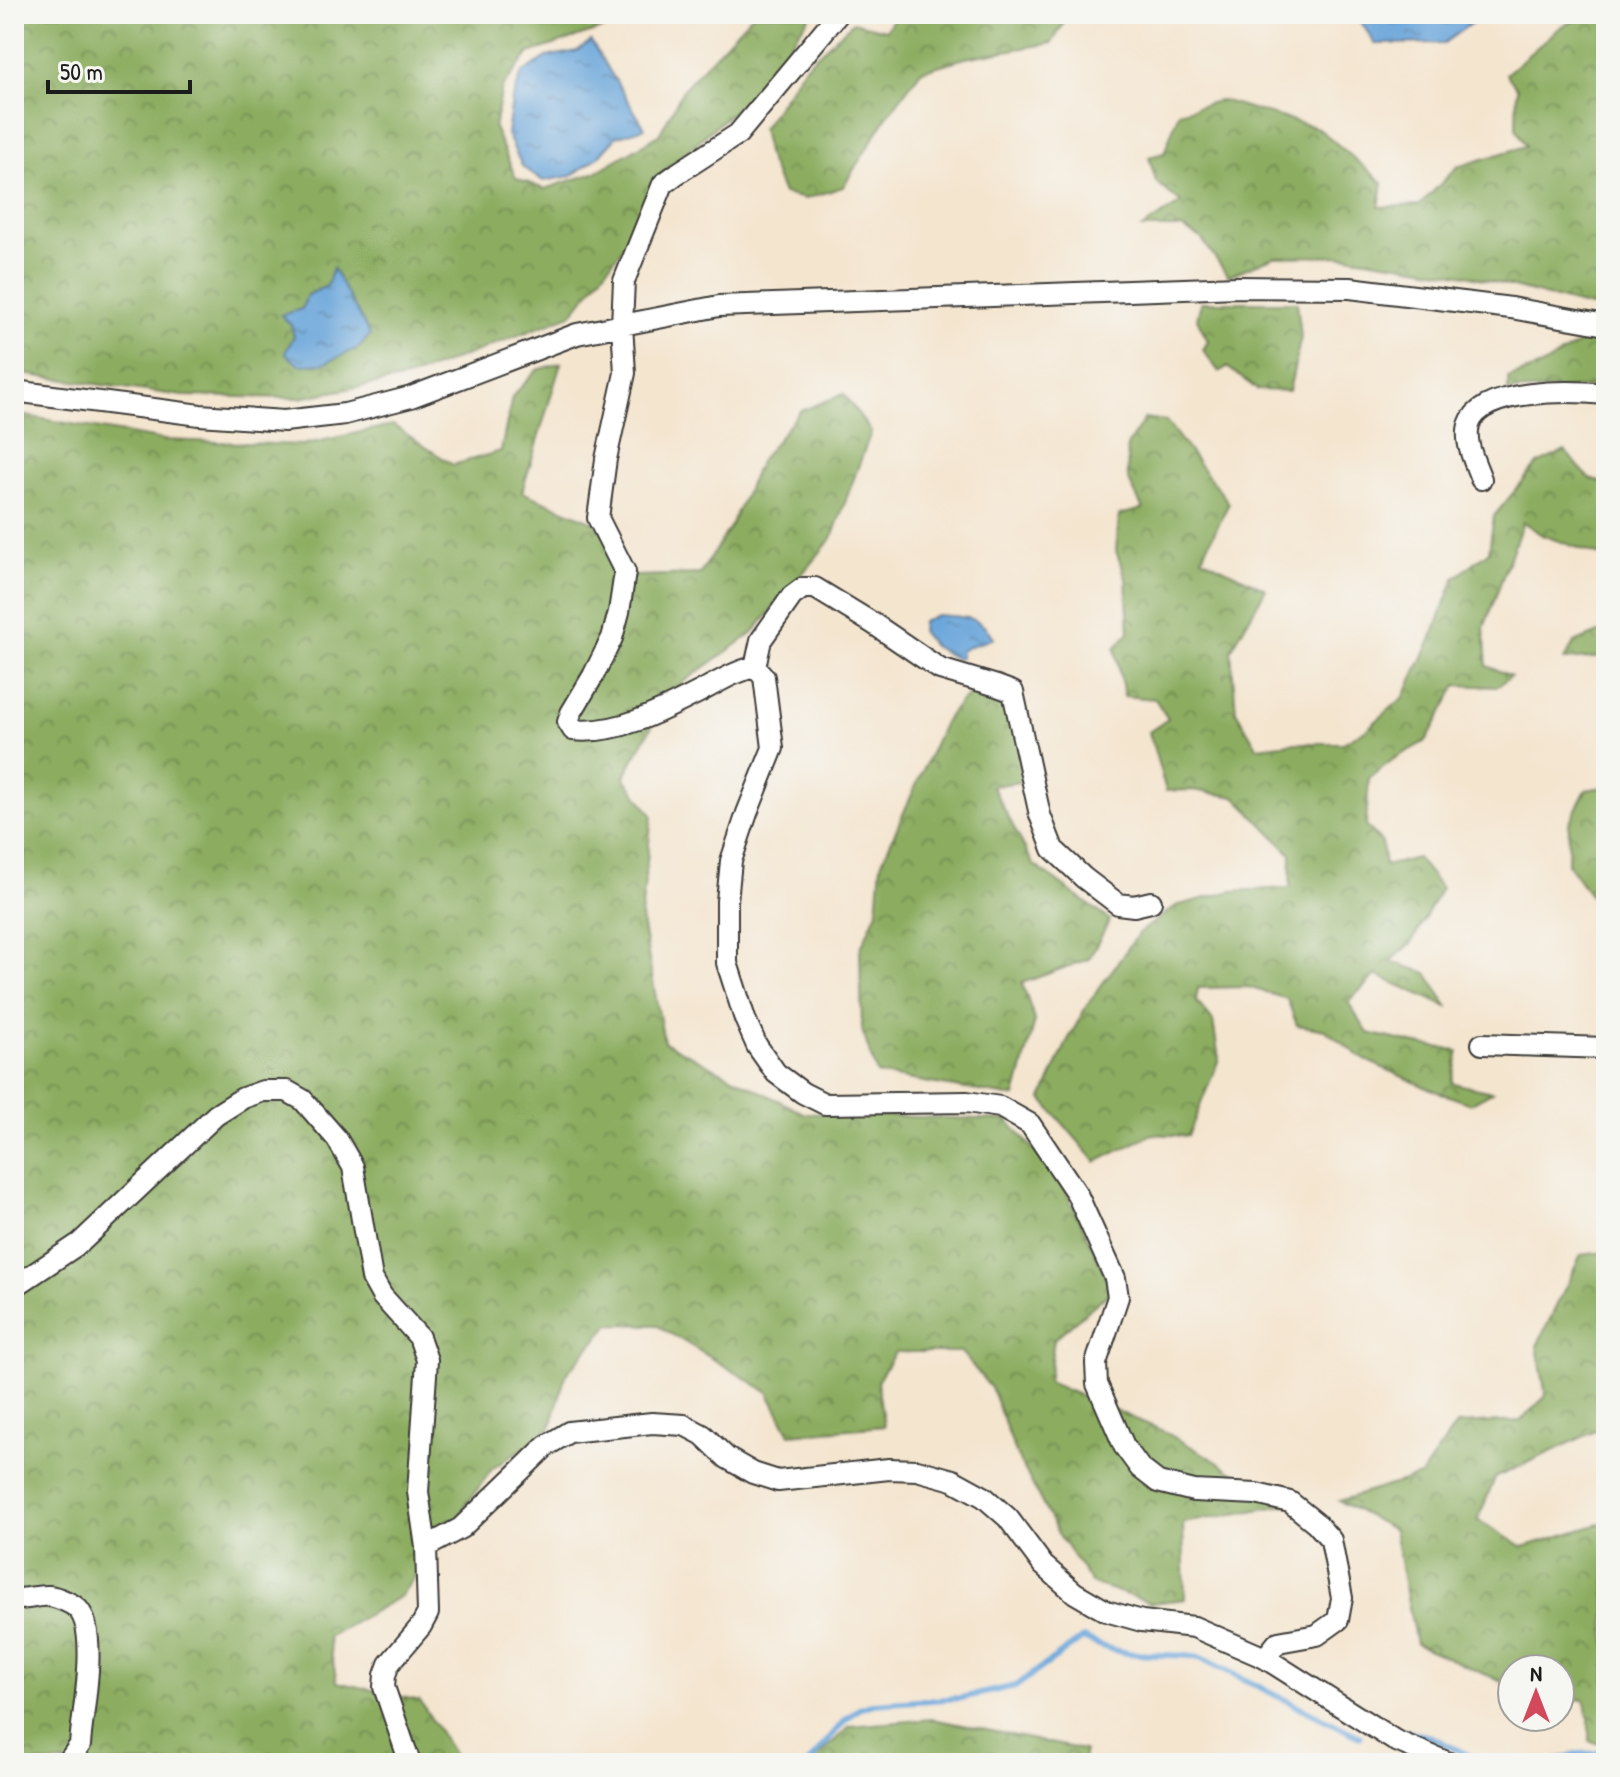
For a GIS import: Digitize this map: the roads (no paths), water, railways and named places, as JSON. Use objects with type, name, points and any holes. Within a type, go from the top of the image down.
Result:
[{"type":"street","points":[[755,667],[740,670],[675,704],[616,727],[573,730],[568,722],[612,638],[625,572],[598,518],[606,459],[625,373],[622,325],[624,281],[663,184],[738,134],[838,14]]},
{"type":"street","points":[[14,391],[200,415],[284,421],[345,414],[411,397],[577,334],[719,306],[1238,287],[1350,288],[1511,308],[1606,325]]},
{"type":"street","points":[[1481,479],[1469,446],[1468,428],[1474,415],[1492,404],[1518,395],[1575,391],[1606,394]]},
{"type":"street","points":[[755,667],[761,640],[792,596],[803,588],[815,588],[940,669],[1013,692],[1040,815],[1053,849],[1118,904],[1134,906],[1151,902]]},
{"type":"street","points":[[755,667],[764,677],[773,748],[731,861],[727,901],[727,963],[757,1046],[776,1073],[803,1093],[825,1104],[967,1102],[1000,1107],[1030,1124],[1077,1194],[1115,1278],[1118,1297],[1096,1363],[1097,1384],[1124,1446],[1140,1468],[1158,1482],[1194,1491],[1256,1494],[1290,1502],[1331,1540],[1342,1598],[1338,1620],[1317,1635],[1278,1642],[1265,1658]]},
{"type":"street","points":[[1482,1044],[1606,1048]]},
{"type":"street","points":[[14,1287],[80,1243],[216,1115],[243,1098],[263,1091],[287,1091],[303,1100],[337,1139],[353,1167],[372,1278],[382,1296],[419,1337],[427,1360],[418,1492],[426,1547],[428,1613],[389,1664],[384,1687],[410,1763]]},
{"type":"street","points":[[426,1547],[461,1528],[546,1446],[569,1432],[652,1423],[684,1425],[703,1435],[727,1458],[753,1473],[778,1481],[889,1469],[917,1470],[953,1480],[984,1497],[1008,1518],[1043,1565],[1075,1593],[1106,1611],[1142,1621],[1194,1627],[1265,1658],[1394,1740],[1449,1763]]},
{"type":"street","points":[[14,1598],[49,1596],[65,1602],[78,1610],[90,1641],[80,1745],[67,1763]]},
{"type":"water","points":[[1356,14],[1484,14],[1444,43],[1375,44]]},
{"type":"water","points":[[591,41],[645,128],[616,137],[597,158],[571,176],[543,181],[522,166],[507,134],[512,100],[522,73],[547,57],[577,51]]},
{"type":"water","points":[[333,268],[370,335],[360,347],[323,364],[299,365],[285,353],[294,336],[291,325],[281,315],[302,309],[307,295],[327,286]]},
{"type":"water","points":[[936,615],[976,621],[993,638],[961,651],[961,657],[956,659],[933,646],[921,631],[922,622]]},
{"type":"waterway","points":[[809,1763],[844,1721],[859,1709],[874,1704],[961,1698],[1016,1686],[1083,1638],[1128,1653],[1201,1658],[1360,1737]]},
{"type":"waterway","points":[[1408,1732],[1431,1737],[1484,1763]]},
{"type":"waterway","points":[[1548,1763],[1580,1754],[1606,1753]]}]
